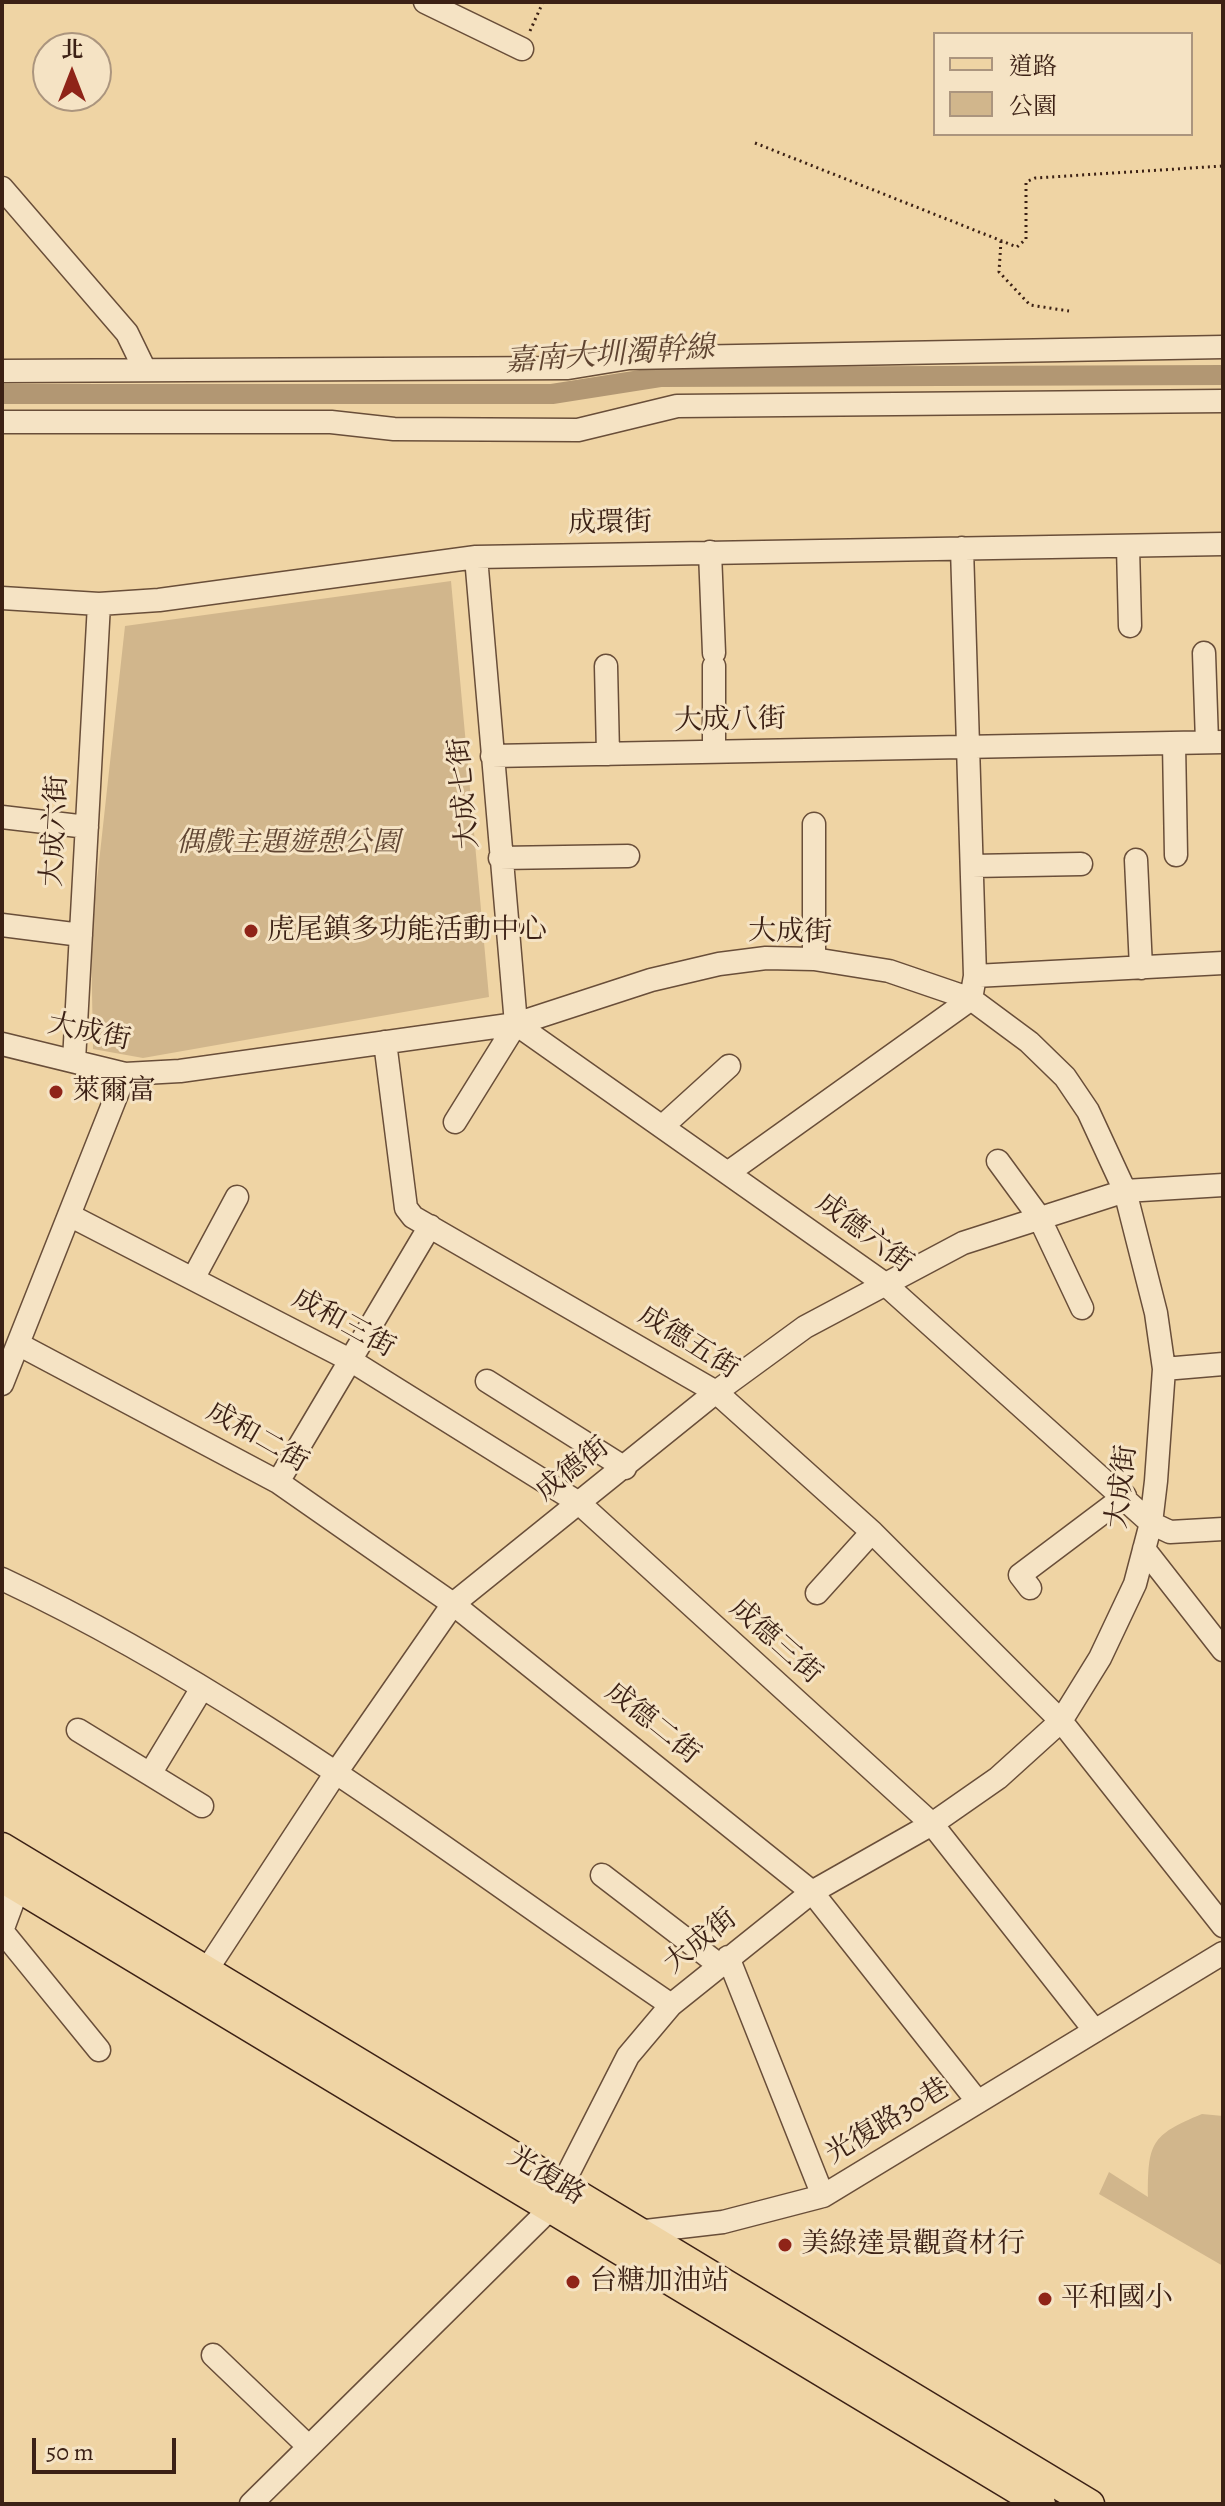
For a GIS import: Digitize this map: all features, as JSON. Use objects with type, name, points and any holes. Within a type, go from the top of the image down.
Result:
[{"type":"main road","name":"光復路","points":[[2,1847],[206,1971],[556,2198],[1041,2504]]},
{"type":"main road","name":"光復路","points":[[10,1883],[556,2198],[642,2233],[1090,2504]]},
{"type":"street","points":[[425,2],[522,49]]},
{"type":"street","points":[[2,188],[127,333],[144,368]]},
{"type":"street","points":[[2,371],[568,368],[629,358],[1223,347]]},
{"type":"street","points":[[2,422],[331,422],[394,429],[578,430],[677,406],[1223,401]]},
{"type":"street","name":"成環街","points":[[2,598],[99,604],[159,600],[476,557],[1223,544]]},
{"type":"street","points":[[1128,547],[1130,626]]},
{"type":"street","points":[[729,1172],[971,999],[975,976],[962,548]]},
{"type":"street","points":[[710,552],[714,751]]},
{"type":"street","name":"大成七街","points":[[476,557],[516,1024]]},
{"type":"street","name":"大成六街","points":[[74,1061],[99,604]]},
{"type":"street","points":[[1204,653],[1215,742]]},
{"type":"street","points":[[606,666],[608,754]]},
{"type":"street","name":"大成八街","points":[[492,756],[1215,742]]},
{"type":"street","points":[[1174,743],[1176,855]]},
{"type":"street","points":[[2,817],[87,827]]},
{"type":"street","points":[[814,824],[814,959]]},
{"type":"street","points":[[500,858],[628,856]]},
{"type":"street","points":[[1136,860],[1141,968]]},
{"type":"street","points":[[972,866],[1081,864]]},
{"type":"street","points":[[2,925],[81,935]]},
{"type":"street","name":"大成街","points":[[2,1044],[125,1074],[180,1071],[516,1024],[651,980],[719,964],[766,958],[814,959],[889,971],[971,999],[1029,1042],[1065,1077],[1088,1111],[1125,1191],[1156,1313],[1164,1369],[1151,1523],[1135,1584],[1100,1658],[1061,1721],[998,1778],[932,1824],[812,1892],[723,1960],[671,2005],[628,2056],[556,2198],[251,2504]]},
{"type":"street","points":[[975,976],[1223,963]]},
{"type":"street","points":[[455,1122],[516,1024]]},
{"type":"street","name":"成德六街","points":[[516,1024],[664,1125],[885,1284],[1125,1496],[1151,1523]]},
{"type":"street","name":"成德五街","points":[[385,1042],[406,1208],[430,1226],[716,1392],[872,1532],[1061,1721],[1223,1926]]},
{"type":"street","points":[[664,1125],[729,1066]]},
{"type":"street","points":[[2,1384],[125,1074]]},
{"type":"street","points":[[998,1161],[1039,1217],[1082,1308]]},
{"type":"street","name":"成德街","points":[[206,1971],[335,1774],[453,1604],[716,1392],[805,1327],[963,1243],[1125,1191],[1223,1185]]},
{"type":"street","points":[[194,1277],[237,1197]]},
{"type":"street","name":"成和三街","points":[[69,1215],[350,1360],[579,1503]]},
{"type":"street","points":[[278,1482],[430,1226]]},
{"type":"street","name":"成和二街","points":[[18,1344],[278,1482],[453,1604]]},
{"type":"street","points":[[1164,1369],[1223,1364]]},
{"type":"street","points":[[487,1381],[625,1468]]},
{"type":"street","points":[[1030,1588],[1020,1575],[1125,1496]]},
{"type":"street","name":"成德三街","points":[[579,1503],[932,1824],[1095,2031]]},
{"type":"street","points":[[1151,1523],[1170,1532],[1223,1529]]},
{"type":"street","points":[[817,1593],[872,1532]]},
{"type":"street","name":"大成街","points":[[1144,1549],[1223,1650]]},
{"type":"street","points":[[2,1579],[85,1617],[202,1688],[335,1774],[671,2005]]},
{"type":"street","name":"成德二街","points":[[453,1604],[812,1892],[978,2102]]},
{"type":"street","points":[[150,1774],[202,1688]]},
{"type":"street","points":[[78,1730],[202,1806]]},
{"type":"street","points":[[602,1875],[723,1960],[823,2196]]},
{"type":"street","points":[[10,1883],[2,1931],[99,2050]]},
{"type":"street","name":"光復路30巷","points":[[642,2233],[723,2222],[823,2196],[1223,1953]]},
{"type":"street","points":[[213,2355],[308,2446]]},
{"type":"path","points":[[522,49],[543,2]]},
{"type":"path","points":[[755,143],[1017,247],[1026,239],[1026,182],[1035,178],[1223,166]]},
{"type":"path","points":[[1001,241],[999,272],[1030,305],[1069,311]]},
{"type":"green space","name":"偶戲主題遊憩公園","points":[[451,581],[489,997],[143,1058],[93,1049],[91,935],[125,626]]},
{"type":"green space","points":[[1202,2114],[1223,2116],[1223,2266],[1099,2194],[1109,2172],[1148,2197],[1149,2165],[1156,2144],[1172,2128]]},
{"type":"waterway","name":"嘉南大圳濁幹線","points":[[2,394],[552,394],[660,377],[1223,375]]},
{"type":"place","name":"虎尾鎮多功能活動中心","points":[[251,931]]},
{"type":"place","name":"萊爾富","points":[[56,1092]]},
{"type":"place","name":"美綠達景觀資材行","points":[[785,2245]]},
{"type":"place","name":"台糖加油站","points":[[573,2282]]},
{"type":"place","name":"平和國小","points":[[1045,2299]]}]
